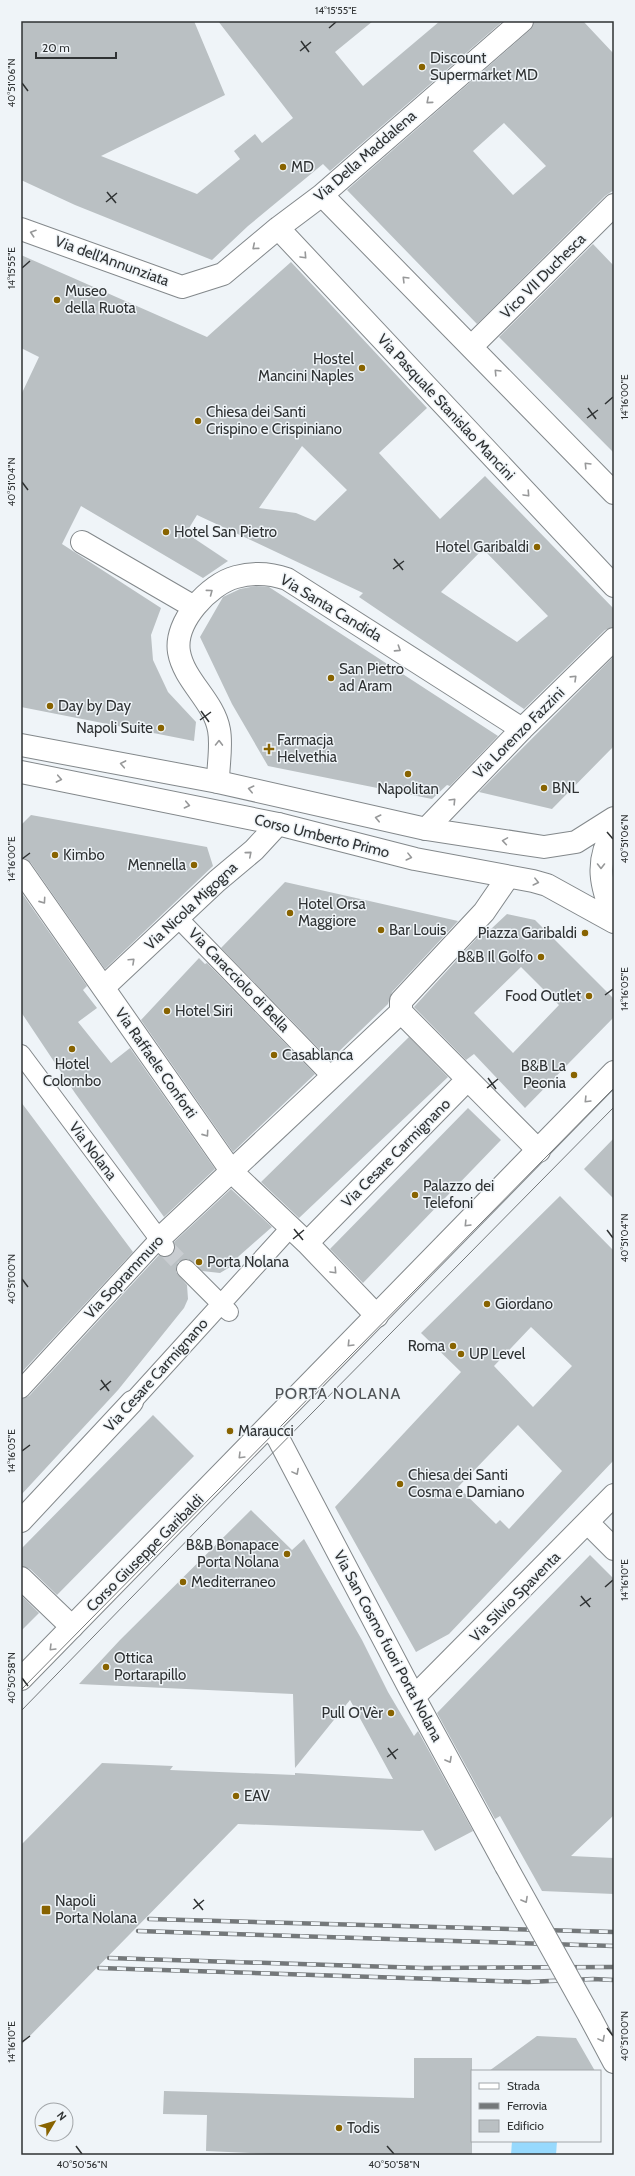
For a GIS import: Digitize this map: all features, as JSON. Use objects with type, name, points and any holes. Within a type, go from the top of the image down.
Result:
[{"type":"street","name":"Via Della Maddalena","points":[[202,281],[223,274],[278,228],[322,195],[522,21]]},
{"type":"street","points":[[322,195],[472,346],[614,493]]},
{"type":"street","name":"Vico VII Duchesca","points":[[472,346],[614,205]]},
{"type":"street","name":"Via Pasquale Stanislao Mancini","points":[[278,228],[614,586]]},
{"type":"street","name":"Via dell'Annunziata","points":[[21,229],[182,287],[202,281]]},
{"type":"street","points":[[82,542],[194,607]]},
{"type":"street","name":"Via Santa Candida","points":[[218,782],[219,729],[206,700],[186,672],[179,652],[180,632],[194,607],[212,590],[236,577],[260,573],[287,579],[522,729]]},
{"type":"street","name":"Via Lorenzo Fazzini","points":[[426,829],[522,729],[614,640]]},
{"type":"street","name":"Corso Umberto Primo","points":[[21,745],[218,782],[426,829],[544,847],[576,842],[614,818]]},
{"type":"street","name":"Corso Umberto Primo","points":[[21,772],[278,824],[415,859],[547,885],[614,922]]},
{"type":"street","name":"Via Nicola Migogna","points":[[104,987],[254,850],[278,824]]},
{"type":"street","points":[[614,830],[607,841],[601,858],[604,892],[614,919]]},
{"type":"street","name":"Via Raffaele Conforti","points":[[21,870],[232,1172],[307,1242],[377,1316]]},
{"type":"street","points":[[508,877],[484,912],[402,1001],[401,1012],[539,1151]]},
{"type":"street","name":"Via Caracciolo di Bella","points":[[178,918],[332,1077]]},
{"type":"street","name":"Via Soprammuro","points":[[21,1388],[232,1172],[401,1012]]},
{"type":"street","name":"Via Nolana","points":[[21,1054],[26,1074],[162,1244]]},
{"type":"street","points":[[377,1316],[539,1151],[614,1072]]},
{"type":"street","name":"Via Cesare Carmignano","points":[[307,1242],[467,1080]]},
{"type":"street","name":"Via Cesare Carmignano","points":[[21,1521],[132,1402],[225,1308],[291,1227]]},
{"type":"street","points":[[186,1269],[225,1308]]},
{"type":"street","name":"Corso Giuseppe Garibaldi","points":[[21,1679],[377,1316]]},
{"type":"street","name":"Via San Cosmo fuori Porta Nolana","points":[[268,1428],[278,1438],[414,1697],[614,2062]]},
{"type":"street","name":"Via Silvio Spaventa","points":[[414,1697],[588,1523],[614,1495]]},
{"type":"street","points":[[588,1523],[614,1549]]},
{"type":"street","points":[[21,1578],[72,1628]]},
{"type":"shaded area","points":[[512,2142],[557,2142],[556,2155],[511,2155]]},
{"type":"building","points":[[21,21],[194,21],[225,95],[101,156],[197,194],[240,159],[234,151],[255,134],[262,143],[293,118],[218,21],[373,21],[335,52],[363,86],[440,21],[503,21],[330,171],[323,164],[248,226],[212,260],[75,205],[21,180]]},
{"type":"building","points":[[534,21],[583,21],[614,54],[614,190],[605,196],[477,324],[347,190],[530,30]],"holes":[[[504,123],[546,166],[513,195],[473,151]]]},
{"type":"building","points":[[593,244],[614,266],[614,453],[499,337]]},
{"type":"building","points":[[21,255],[207,337],[291,262],[427,408],[379,453],[440,519],[485,476],[614,609],[614,627],[605,630],[524,709],[359,597],[363,593],[197,515],[186,533],[228,561],[203,578],[81,506],[62,544],[161,608],[151,635],[153,660],[168,692],[196,722],[194,741],[21,707],[21,395],[39,357],[21,348]],"holes":[[[302,446],[347,490],[315,521],[296,513],[259,508]],[[483,549],[548,616],[517,642],[441,592]]]},
{"type":"building","name":"San Pietro ad Aram","points":[[256,586],[269,587],[498,736],[450,786],[447,785],[432,799],[268,766],[232,704],[200,637],[223,597],[240,589]]},
{"type":"building","points":[[614,656],[614,746],[552,809],[479,792]]},
{"type":"building","points":[[31,815],[207,847],[213,866],[105,969],[31,863],[21,858],[21,825]]},
{"type":"building","points":[[285,882],[458,921],[392,992],[388,1004],[330,1060],[221,948]]},
{"type":"building","points":[[21,892],[87,986],[83,990],[97,1008],[78,1022],[111,1063],[130,1048],[215,1169],[164,1217],[75,1093],[21,1012]]},
{"type":"building","points":[[507,914],[535,920],[614,999],[614,1017],[525,1108],[474,1054],[466,1060],[414,1007],[486,928],[491,929]],"holes":[[[521,967],[559,1005],[513,1053],[474,1013]]]},
{"type":"building","name":"Casablanca","points":[[199,958],[205,964],[207,963],[315,1074],[233,1152],[141,1020]]},
{"type":"building","points":[[409,1037],[448,1077],[299,1218],[261,1182]]},
{"type":"building","points":[[21,1102],[133,1252],[21,1373]]},
{"type":"building","name":"Palazzo dei Telefoni","points":[[468,1108],[501,1140],[363,1283],[330,1249]]},
{"type":"building","points":[[614,1138],[614,1199],[584,1169]]},
{"type":"building","points":[[231,1189],[272,1227],[239,1256],[230,1267],[220,1273],[202,1271],[188,1259],[178,1262],[176,1272],[187,1285],[188,1299],[184,1308],[118,1390],[21,1495],[21,1399],[29,1396],[159,1255],[166,1257],[172,1255],[175,1251],[174,1242]]},
{"type":"building","points":[[560,1196],[614,1251],[614,1460],[449,1634],[416,1652],[335,1507],[461,1372],[421,1333]],"holes":[[[531,1327],[572,1366],[533,1407],[494,1366]],[[518,1425],[562,1471],[509,1529],[500,1520],[496,1524],[458,1487]]]},
{"type":"building","points":[[153,1415],[194,1456],[57,1595],[30,1569],[21,1566],[21,1549]]},
{"type":"building","points":[[251,1510],[292,1550],[304,1539],[362,1640],[388,1692],[414,1736],[418,1731],[473,1831],[435,1851],[423,1830],[238,1824],[21,2045],[21,1845],[102,1763],[173,1766],[170,1770],[295,1775],[295,1773],[393,1779],[350,1700],[295,1768],[293,1694],[79,1684],[120,1640]]},
{"type":"building","points":[[590,1555],[614,1579],[614,1815],[571,1856],[614,1858],[614,1894],[542,1891],[500,1816],[495,1819],[437,1713]]},
{"type":"building","points":[[21,1595],[39,1613],[21,1631]]},
{"type":"building","points":[[537,2036],[576,2038],[594,2070],[490,2070]]},
{"type":"building","name":"Todis","points":[[414,2058],[472,2058],[472,2155],[296,2155],[206,2151],[207,2115],[163,2114],[164,2091],[414,2098]]},
{"type":"tunnel","points":[[165,1247],[186,1269]]},
{"type":"tram line","points":[[21,1690],[614,1088]]},
{"type":"tram line","points":[[21,1711],[240,1486],[614,1107]]},
{"type":"railway","points":[[149,1919],[614,1932]]},
{"type":"railway","points":[[138,1931],[614,1946]]},
{"type":"railway","points":[[109,1958],[423,1968],[614,1967]]},
{"type":"railway","points":[[99,1968],[528,1982],[593,1979],[614,1980]]},
{"type":"place","name":"Discount Supermarket MD","points":[[422,67]]},
{"type":"place","name":"MD","points":[[283,167]]},
{"type":"place","name":"Museo della Ruota","points":[[57,300]]},
{"type":"place","name":"Hostel Mancini Naples","points":[[362,368]]},
{"type":"place","name":"Chiesa dei Santi Crispino e Crispiniano","points":[[198,421]]},
{"type":"place","name":"Hotel San Pietro","points":[[166,532]]},
{"type":"place","name":"Hotel Garibaldi","points":[[537,547]]},
{"type":"place","name":"San Pietro ad Aram","points":[[331,678]]},
{"type":"place","name":"Day by Day","points":[[50,706]]},
{"type":"place","name":"Napoli Suite","points":[[161,728]]},
{"type":"place","name":"Farmacja Helvethia","points":[[269,749]]},
{"type":"place","name":"Napolitan","points":[[408,774]]},
{"type":"place","name":"BNL","points":[[544,788]]},
{"type":"place","name":"Kimbo","points":[[55,855]]},
{"type":"place","name":"Mennella","points":[[194,865]]},
{"type":"place","name":"Hotel Orsa Maggiore","points":[[290,913]]},
{"type":"place","name":"Bar Louis","points":[[381,930]]},
{"type":"place","name":"Piazza Garibaldi","points":[[585,933]]},
{"type":"place","name":"B&B Il Golfo","points":[[541,957]]},
{"type":"place","name":"Food Outlet","points":[[589,996]]},
{"type":"place","name":"Hotel Siri","points":[[167,1011]]},
{"type":"place","name":"Hotel Colombo","points":[[72,1049]]},
{"type":"place","name":"Casablanca","points":[[274,1055]]},
{"type":"place","name":"B&B La Peonia","points":[[574,1075]]},
{"type":"place","name":"Palazzo dei Telefoni","points":[[415,1195]]},
{"type":"place","name":"Porta Nolana","points":[[199,1262]]},
{"type":"place","name":"Giordano","points":[[487,1304]]},
{"type":"place","name":"Roma","points":[[453,1346]]},
{"type":"place","name":"UP Level","points":[[461,1354]]},
{"type":"place","name":"Maraucci","points":[[230,1431]]},
{"type":"place","name":"Chiesa dei Santi Cosma e Damiano","points":[[400,1484]]},
{"type":"place","name":"B&B Bonapace Porta Nolana","points":[[287,1554]]},
{"type":"place","name":"Mediterraneo","points":[[183,1582]]},
{"type":"place","name":"Ottica Portarapillo","points":[[106,1667]]},
{"type":"place","name":"Pull O'Vèr","points":[[391,1713]]},
{"type":"place","name":"EAV","points":[[236,1796]]},
{"type":"place","name":"Napoli Porta Nolana","points":[[46,1910]]},
{"type":"place","name":"Todis","points":[[339,2128]]},
{"type":"district","name":"PORTA NOLANA","points":[[338,1393]]}]
